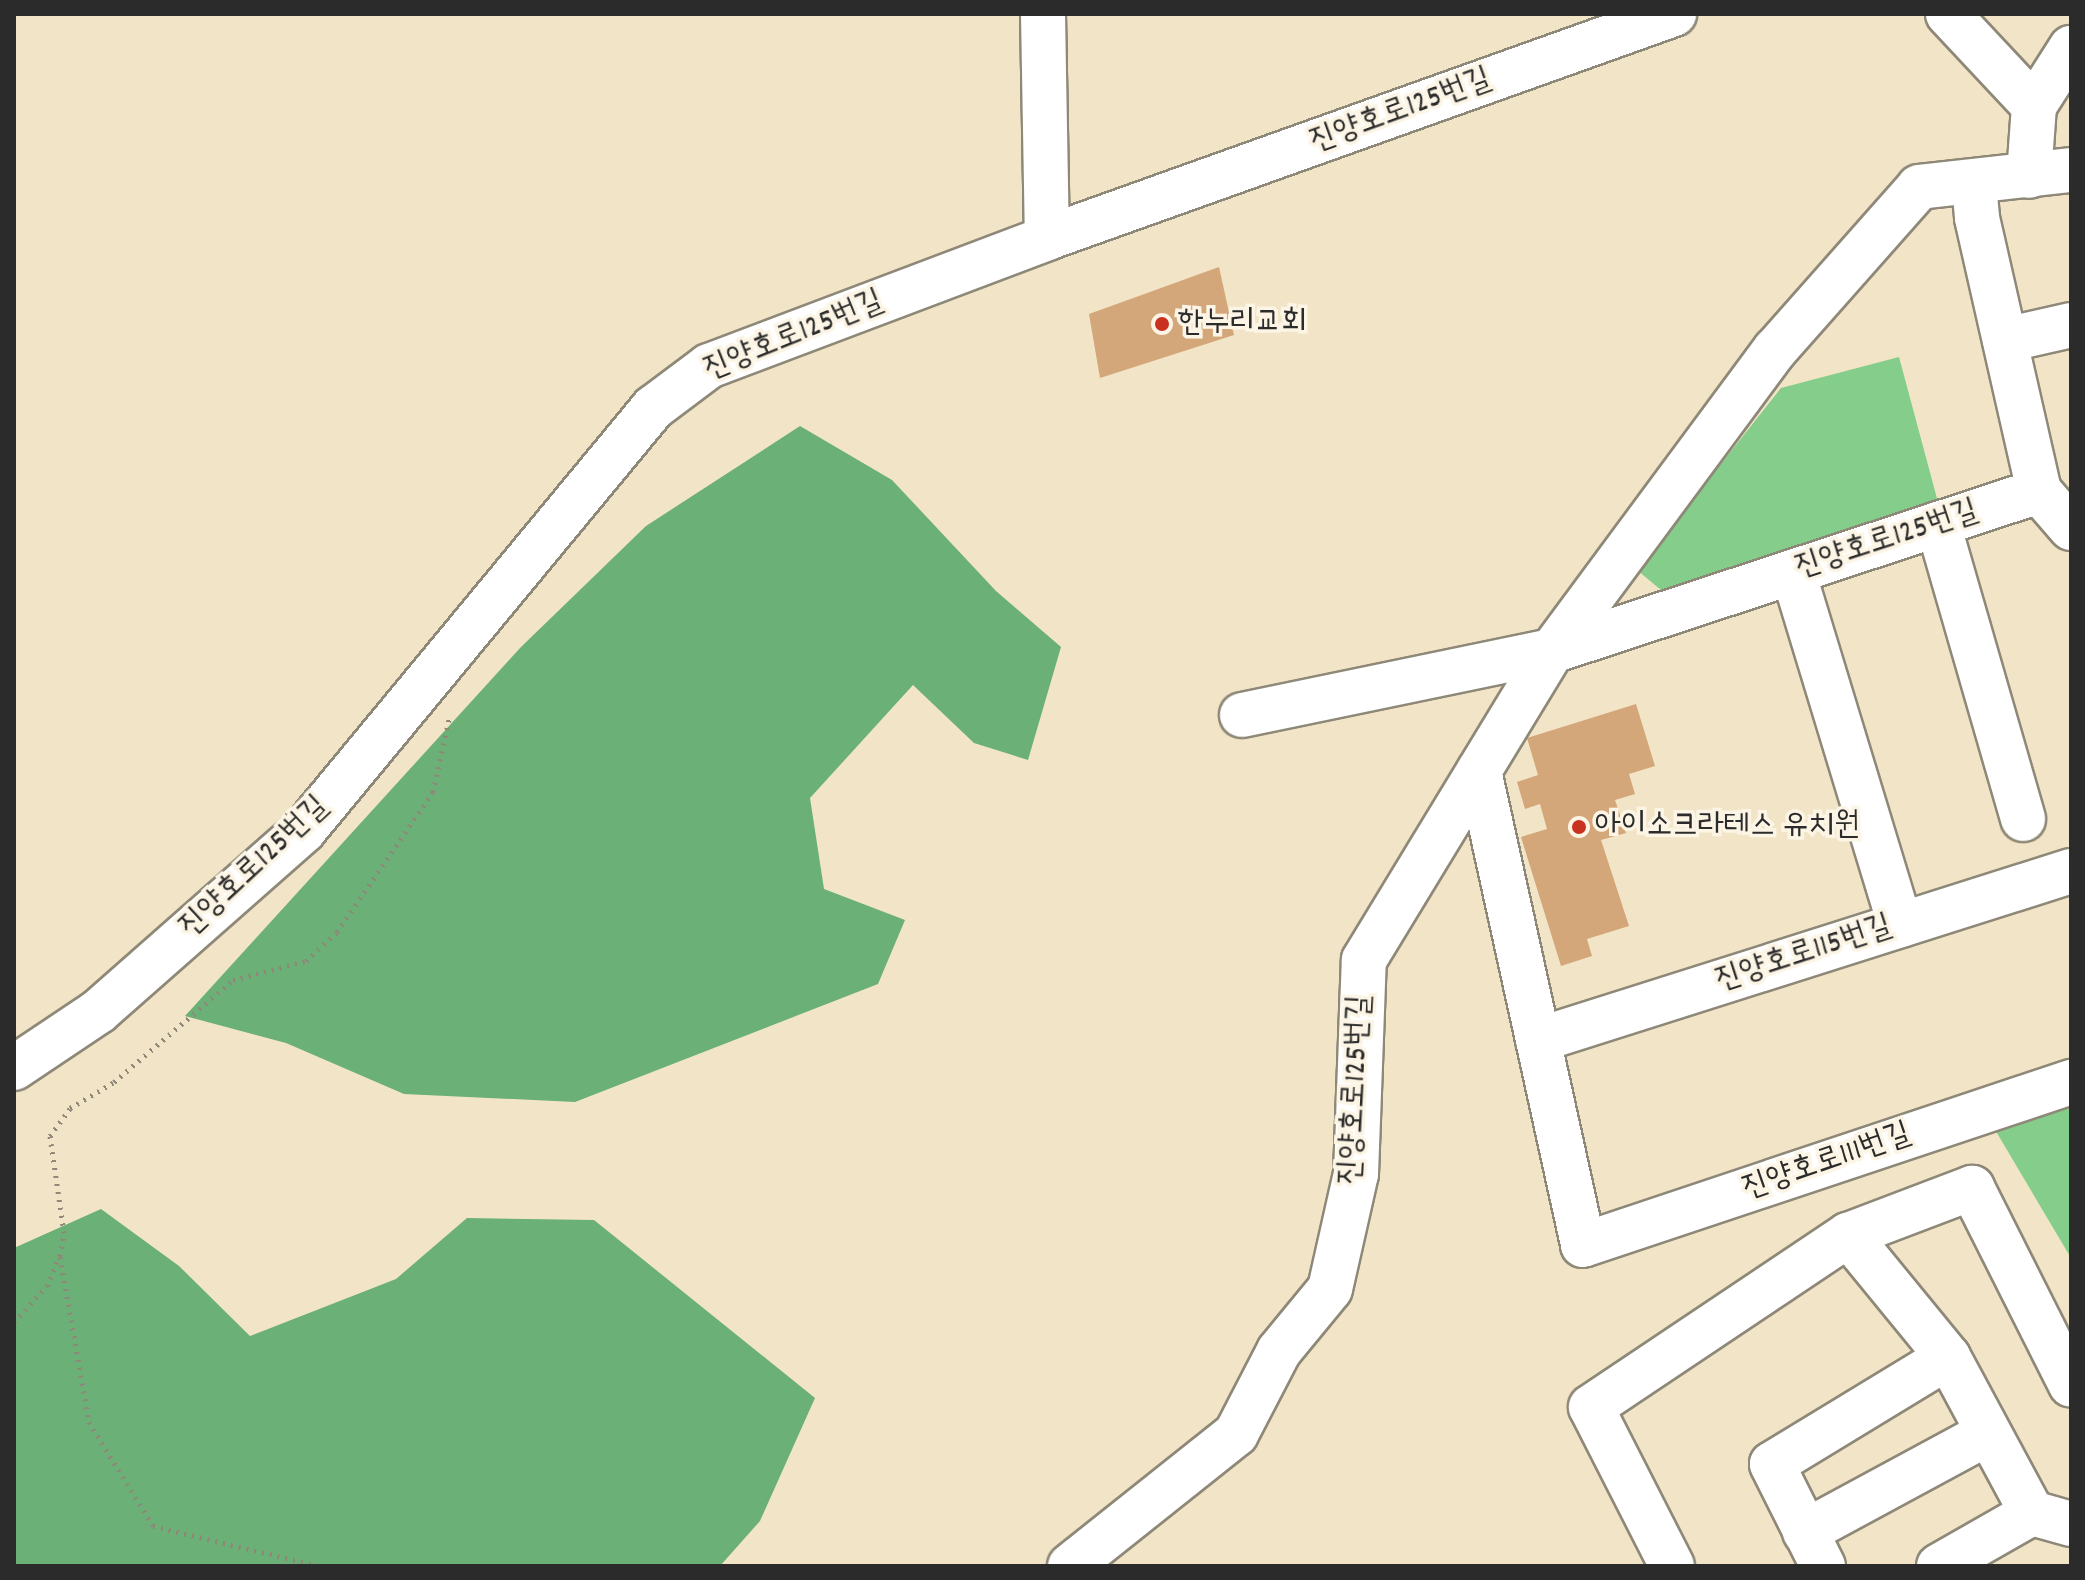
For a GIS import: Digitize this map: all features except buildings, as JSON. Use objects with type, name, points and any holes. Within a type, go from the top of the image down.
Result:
[{"type":"street","points":[[1043,14],[1047,238]]},
{"type":"street","name":"진양호로125번길","points":[[14,1068],[99,1011],[304,830],[653,408],[709,366],[1047,238],[1674,14]]},
{"type":"street","points":[[1948,14],[2034,106],[2071,48]]},
{"type":"street","name":"진양호로125번길","points":[[1070,1566],[1236,1434],[1279,1351],[1330,1289],[1356,1174],[1364,960],[1552,651],[1775,350],[1919,187],[2050,173],[2034,106]]},
{"type":"street","points":[[1974,183],[2039,491],[2071,528]]},
{"type":"street","points":[[2005,340],[2071,325]]},
{"type":"street","name":"진양호로125번길","points":[[1552,651],[2039,491]]},
{"type":"street","points":[[1938,524],[2023,819]]},
{"type":"street","points":[[1793,572],[1900,925]]},
{"type":"street","points":[[1242,715],[1552,651]]},
{"type":"street","points":[[1479,771],[1538,1040]]},
{"type":"street","name":"진양호로115번길","points":[[1538,1040],[2071,871]]},
{"type":"street","name":"진양호로111번길","points":[[1538,1040],[1583,1245],[2071,1082]]},
{"type":"street","points":[[1672,1566],[1591,1407],[1848,1235],[1972,1188],[2071,1385]]},
{"type":"street","points":[[1848,1235],[1948,1357],[1988,1433],[2051,1518],[1939,1566]]},
{"type":"street","points":[[1948,1357],[1772,1464],[1814,1549],[1988,1433]]},
{"type":"path","points":[[14,1322],[47,1286],[60,1256],[64,1233],[50,1136],[70,1108],[114,1082],[233,980],[306,961],[337,932],[433,792],[448,744],[450,698],[444,661]]},
{"type":"path","points":[[60,1256],[89,1422],[153,1526],[319,1566]]},
{"type":"green space","points":[[1899,357],[1939,506],[1661,590],[1637,570],[1781,388]]},
{"type":"green space","points":[[800,426],[892,480],[996,591],[1061,647],[1028,760],[974,743],[913,685],[810,798],[824,889],[905,920],[878,984],[575,1102],[404,1094],[286,1043],[185,1016],[521,647],[646,526]]},
{"type":"green space","points":[[2071,1097],[2071,1258],[1991,1123]]},
{"type":"green space","points":[[101,1209],[179,1266],[250,1336],[396,1279],[467,1218],[594,1220],[815,1398],[760,1521],[720,1566],[14,1566],[14,1248]]},
{"type":"place","name":"한누리교회","points":[[1162,324]]},
{"type":"place","name":"아이소크라테스 유치원","points":[[1579,827]]}]
